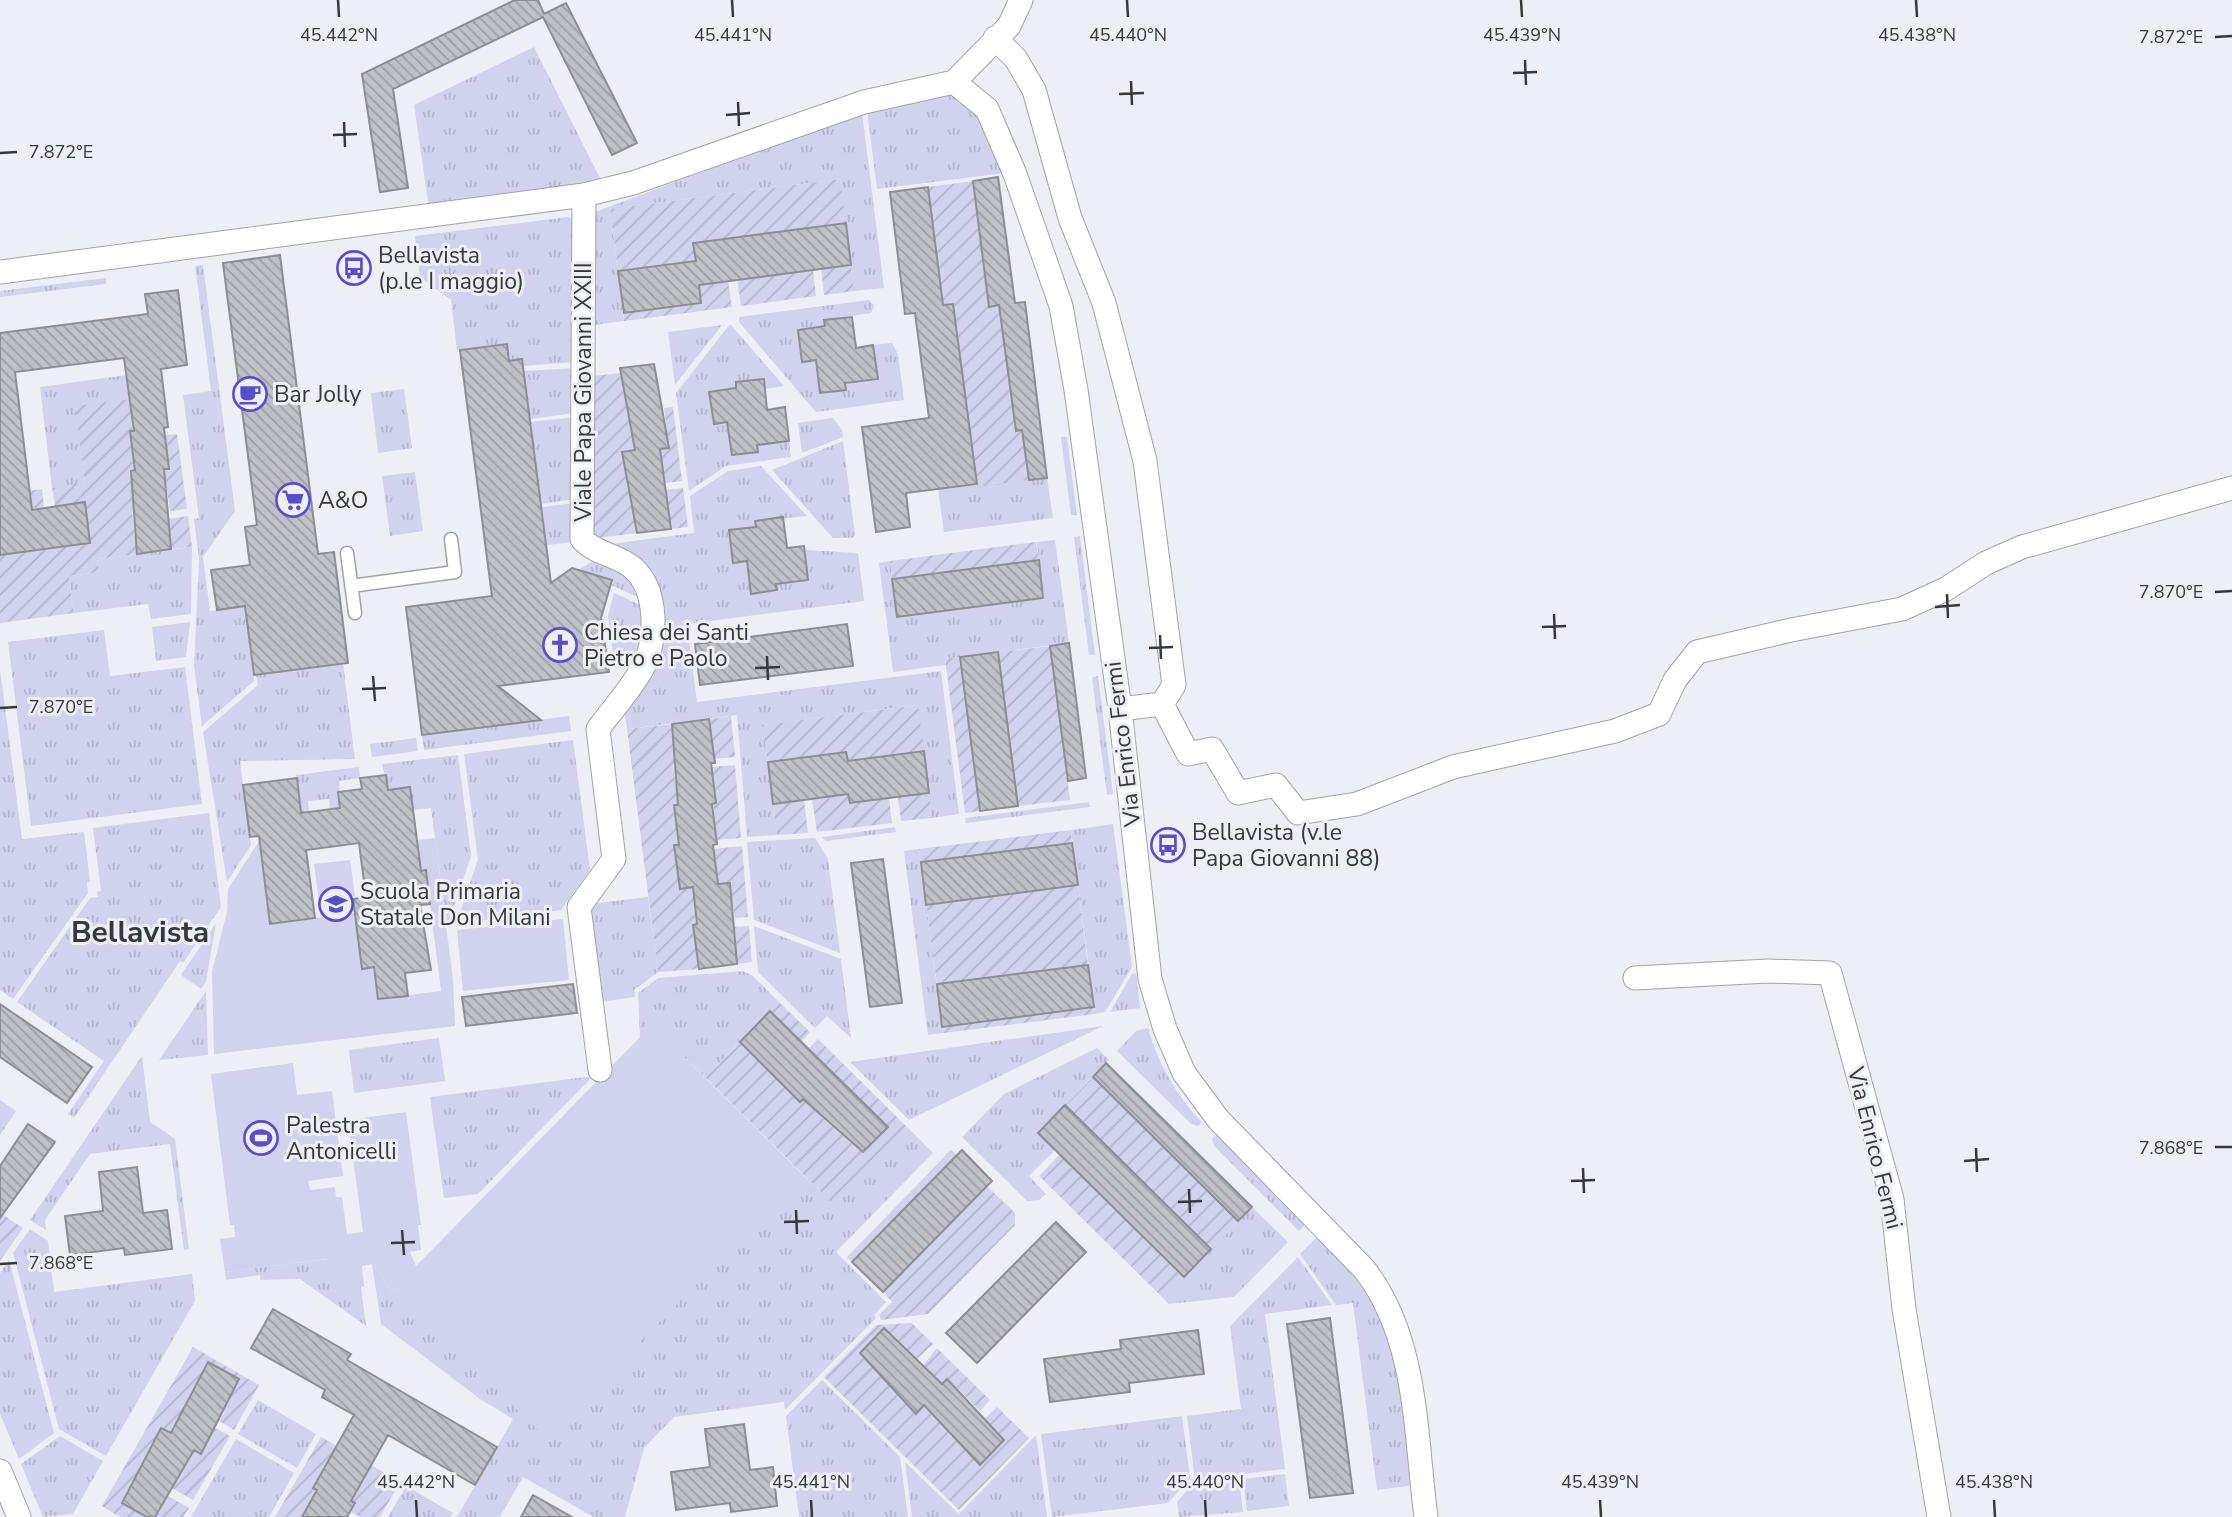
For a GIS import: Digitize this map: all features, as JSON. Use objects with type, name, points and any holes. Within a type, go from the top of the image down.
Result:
[{"type":"street","points":[[0,272],[584,195],[633,183],[864,102],[954,82],[1009,26],[1021,0]]},
{"type":"street","points":[[995,38],[1016,59],[1034,90],[1070,218],[1104,303],[1146,461],[1174,685],[1162,704]]},
{"type":"street","name":"Via Enrico Fermi","points":[[954,82],[987,109],[1015,174],[1061,306],[1076,390],[1120,709],[1150,979],[1165,1029],[1184,1073],[1218,1119],[1364,1269],[1381,1291],[1395,1322],[1407,1364],[1426,1517]]},
{"type":"street","name":"Viale Papa Giovanni XXIII","points":[[584,195],[582,539],[588,546],[634,569],[646,586],[653,607],[652,634],[644,667],[598,730],[614,859],[579,907],[600,1070]]},
{"type":"street","points":[[1162,704],[1188,754],[1212,749],[1238,793],[1276,785],[1298,813],[1357,804],[1453,766],[1615,731],[1659,714],[1675,680],[1697,652],[1791,630],[1902,609],[1946,589],[1986,563],[2022,547],[2232,488]]},
{"type":"street","points":[[1120,709],[1162,704]]},
{"type":"street","name":"Via Enrico Fermi","points":[[1635,978],[1768,971],[1830,973],[1892,1199],[1904,1309],[1939,1517]]},
{"type":"street","points":[[0,1471],[5,1500],[19,1517]]},
{"type":"lane","points":[[351,586],[455,572],[451,539]]},
{"type":"lane","points":[[347,553],[355,613]]},
{"type":"green space","points":[[534,47],[602,182],[429,208],[414,105]]},
{"type":"green space","points":[[947,93],[968,106],[977,116],[990,137],[1005,173],[877,189],[867,110]]},
{"type":"green space","points":[[862,112],[884,288],[854,291],[840,179],[610,209],[624,321],[594,325],[595,212]]},
{"type":"green space","points":[[840,179],[846,223],[694,243],[696,261],[618,271],[610,209]]},
{"type":"green space","points":[[973,181],[989,306],[999,305],[1016,430],[1022,430],[1029,480],[977,487],[953,304],[943,305],[928,187]]},
{"type":"green space","points":[[568,217],[576,221],[575,362],[523,366],[522,359],[509,361],[507,344],[457,351],[451,300],[420,277],[415,236]]},
{"type":"green space","points":[[203,265],[235,511],[203,557],[210,611],[245,606],[254,681],[202,726],[194,666],[199,559],[194,519],[199,518],[183,395],[211,391],[195,266]]},
{"type":"green space","points":[[851,265],[854,291],[824,295],[821,269]]},
{"type":"green space","points":[[813,270],[816,296],[741,306],[737,279]]},
{"type":"green space","points":[[106,278],[106,284],[0,297],[0,291]]},
{"type":"green space","points":[[728,281],[732,307],[624,321],[624,313],[701,303],[699,285]]},
{"type":"green space","points":[[869,300],[874,305],[871,313],[825,320],[825,326],[798,330],[802,362],[829,359],[846,390],[845,383],[877,379],[873,345],[892,343],[898,354],[904,400],[816,412],[739,322],[739,317]]},
{"type":"green space","points":[[730,324],[784,386],[765,389],[763,379],[736,382],[736,388],[710,392],[713,424],[741,421],[728,426],[732,455],[758,452],[757,445],[789,441],[791,457],[726,466],[689,491],[676,393]]},
{"type":"green space","points":[[722,325],[675,385],[668,332]]},
{"type":"green space","points":[[575,368],[575,413],[530,419],[524,371]]},
{"type":"green space","points":[[620,373],[635,450],[622,452],[637,533],[597,538],[592,535],[593,376]]},
{"type":"green space","points":[[127,375],[130,399],[76,407],[85,484],[52,488],[40,387]]},
{"type":"green space","points":[[404,389],[412,448],[378,453],[371,393]]},
{"type":"green space","points":[[130,399],[135,470],[131,472],[135,511],[132,512],[137,554],[98,559],[99,572],[69,576],[74,613],[0,623],[0,555],[85,503],[55,506],[52,488],[85,483],[75,406]]},
{"type":"green space","points":[[673,407],[682,481],[665,483],[658,450],[669,448],[664,408]]},
{"type":"green space","points":[[575,417],[574,499],[541,504],[531,422]]},
{"type":"green space","points":[[833,418],[842,430],[843,437],[802,453],[798,423]]},
{"type":"green space","points":[[177,434],[187,509],[170,511],[164,469],[169,468],[165,435]]},
{"type":"green space","points":[[1061,437],[1067,437],[1077,515],[1071,515]]},
{"type":"green space","points":[[843,441],[855,535],[852,538],[833,538],[772,470]]},
{"type":"green space","points":[[761,466],[807,516],[756,521],[756,527],[729,530],[733,563],[760,559],[761,562],[747,564],[751,593],[777,590],[776,584],[808,580],[805,550],[858,553],[864,601],[687,624],[697,702],[941,671],[959,814],[932,818],[917,705],[763,725],[777,835],[747,837],[737,715],[627,729],[624,709],[663,614],[661,598],[659,585],[648,566],[631,554],[603,545],[694,533],[690,496],[728,471]]},
{"type":"green space","points":[[415,472],[423,531],[390,536],[382,476]]},
{"type":"green space","points":[[1047,478],[1053,518],[944,532],[938,489]]},
{"type":"green space","points":[[683,488],[688,527],[671,529],[666,490]]},
{"type":"green space","points":[[42,489],[44,507],[0,513],[0,495]]},
{"type":"green space","points":[[574,503],[574,542],[547,545],[542,507]]},
{"type":"green space","points":[[188,516],[192,547],[171,549],[167,519]]},
{"type":"green space","points":[[1080,536],[1095,655],[1089,655],[1074,537]]},
{"type":"green space","points":[[1055,540],[1069,643],[945,659],[945,665],[893,672],[879,563],[890,561],[898,617],[1043,598],[1037,542]]},
{"type":"green space","points":[[1036,542],[1039,560],[892,579],[890,561]]},
{"type":"green space","points":[[192,547],[191,614],[151,619],[148,604],[74,613],[69,576],[99,572],[98,559]]},
{"type":"green space","points":[[594,560],[623,570],[644,600],[611,585],[612,579],[579,570]]},
{"type":"green space","points":[[614,593],[645,607],[639,664],[615,668],[608,616]]},
{"type":"green space","points":[[190,622],[186,657],[156,661],[152,627]]},
{"type":"green space","points":[[104,630],[110,676],[185,667],[202,804],[31,826],[8,642]]},
{"type":"green space","points":[[1050,646],[1070,800],[1018,806],[998,652]]},
{"type":"green space","points":[[960,657],[980,811],[965,813],[945,659]]},
{"type":"green space","points":[[343,663],[355,759],[240,761],[251,845],[227,882],[203,732],[258,685],[256,675]]},
{"type":"green space","points":[[0,669],[22,839],[84,832],[90,882],[87,882],[88,893],[13,999],[0,990]]},
{"type":"green space","points":[[1098,676],[1113,794],[1107,795],[1092,677]]},
{"type":"green space","points":[[918,705],[924,751],[848,761],[846,752],[768,762],[762,725]]},
{"type":"green space","points":[[569,716],[571,731],[424,750],[422,735]]},
{"type":"green space","points":[[731,716],[735,757],[714,759],[709,719]]},
{"type":"green space","points":[[672,724],[677,764],[673,765],[678,805],[674,806],[679,845],[675,845],[680,889],[693,887],[699,969],[658,972],[627,729]]},
{"type":"green space","points":[[416,738],[418,751],[372,757],[370,744]]},
{"type":"green space","points":[[573,740],[590,870],[561,910],[456,924],[478,859],[464,754]]},
{"type":"green space","points":[[458,755],[471,856],[447,928],[431,808],[413,810],[410,787],[388,790],[382,764]]},
{"type":"green space","points":[[735,765],[741,838],[716,840],[711,767]]},
{"type":"green space","points":[[359,767],[360,778],[339,781],[343,824],[330,809],[329,799],[308,801],[309,812],[301,813],[296,775]]},
{"type":"green space","points":[[929,793],[932,818],[901,821],[898,797]]},
{"type":"green space","points":[[848,794],[850,803],[889,798],[892,823],[817,832],[812,799]]},
{"type":"green space","points":[[804,800],[808,833],[777,835],[773,804]]},
{"type":"green space","points":[[1089,802],[1090,807],[966,823],[965,818]]},
{"type":"green space","points":[[209,813],[221,907],[183,963],[180,961],[74,1118],[68,1114],[104,1061],[17,1002],[90,898],[98,897],[97,892],[101,891],[93,828]]},
{"type":"green space","points":[[1113,824],[1132,967],[1105,1012],[1095,1014],[1071,830]]},
{"type":"green space","points":[[895,827],[896,832],[826,841],[822,837]]},
{"type":"green space","points":[[1071,830],[1072,843],[921,862],[919,849]]},
{"type":"green space","points":[[263,835],[262,858],[270,924],[354,913],[362,968],[373,967],[378,999],[441,991],[426,871],[396,874],[384,844],[435,838],[453,980],[455,1026],[214,1054],[212,972],[227,911],[228,889]]},
{"type":"green space","points":[[815,838],[828,859],[840,953],[754,920],[747,842]]},
{"type":"green space","points":[[742,846],[748,917],[735,918],[730,883],[718,884],[713,849]]},
{"type":"green space","points":[[919,849],[943,1033],[928,1035],[904,851]]},
{"type":"green space","points":[[350,860],[355,896],[319,901],[314,864]]},
{"type":"green space","points":[[1078,885],[1088,965],[937,984],[926,905]]},
{"type":"green space","points":[[648,897],[658,972],[634,990],[635,997],[600,1002],[588,904]]},
{"type":"green space","points":[[563,919],[569,980],[463,991],[457,930]]},
{"type":"green space","points":[[216,923],[206,982],[201,989],[181,975]]},
{"type":"green space","points":[[749,926],[752,962],[737,964],[732,927]]},
{"type":"green space","points":[[754,926],[841,959],[851,1038],[827,1016],[815,1028],[758,972]]},
{"type":"green space","points":[[743,971],[753,976],[779,1002],[705,1077],[652,1026],[640,1038],[638,993],[658,978]]},
{"type":"green space","points":[[1136,973],[1140,1008],[1110,1012],[1132,974]]},
{"type":"green space","points":[[206,991],[208,1055],[159,1060]]},
{"type":"green space","points":[[779,1002],[810,1032],[801,1042],[770,1011]]},
{"type":"green space","points":[[1094,1007],[1095,1014],[943,1033],[942,1027]]},
{"type":"green space","points":[[652,1025],[803,1175],[546,1438],[395,1288],[391,1292],[380,1272],[372,1264],[362,1266],[364,1287],[332,1291],[327,1259],[225,1272],[220,1239],[235,1237],[234,1225],[230,1225],[211,1074],[293,1063],[297,1095],[332,1091],[343,1176],[308,1181],[310,1190],[335,1187],[336,1197],[342,1197],[347,1234],[363,1232],[348,1120],[406,1112],[421,1225],[418,1225],[421,1250],[410,1252],[416,1266]]},
{"type":"green space","points":[[1103,1026],[909,1120],[850,1062]]},
{"type":"green space","points":[[1148,1028],[1169,1078],[1202,1122],[1198,1126],[1191,1124],[1117,1051],[1136,1031]]},
{"type":"green space","points":[[439,1038],[445,1081],[354,1093],[349,1050]]},
{"type":"green space","points":[[818,1039],[908,1128],[834,1205],[705,1077],[740,1042],[800,1101],[803,1099],[863,1152],[888,1127],[809,1048]]},
{"type":"green space","points":[[1097,1048],[1109,1060],[1038,1132],[1055,1150],[1029,1176],[1046,1194],[1039,1200],[1027,1201],[962,1137],[1004,1094]]},
{"type":"green space","points":[[142,1056],[150,1122],[175,1139],[189,1249],[184,1250],[170,1144],[90,1154],[45,1220],[46,1230],[30,1220]]},
{"type":"green space","points":[[593,1076],[478,1194],[444,1198],[430,1097]]},
{"type":"green space","points":[[1093,1077],[1238,1221],[1211,1249],[1065,1105]]},
{"type":"green space","points":[[0,1100],[16,1111],[0,1135]]},
{"type":"green space","points":[[908,1128],[933,1153],[836,1252],[886,1302],[874,1315],[876,1318],[785,1410],[784,1402],[674,1417],[644,1448],[625,1517],[594,1517],[523,1477],[500,1517],[457,1517],[513,1419],[480,1399],[381,1324],[372,1264],[380,1272],[391,1292],[395,1288],[546,1437],[803,1175],[834,1204]]},
{"type":"green space","points":[[1216,1135],[1306,1224],[1299,1231],[1215,1147],[1212,1139]]},
{"type":"green space","points":[[951,1150],[957,1155],[852,1262],[847,1257]]},
{"type":"green space","points":[[1060,1154],[1184,1277],[1163,1298],[1039,1176]]},
{"type":"green space","points":[[987,1186],[1015,1213],[1015,1225],[928,1314],[881,1320],[879,1315],[892,1302],[883,1292]]},
{"type":"green space","points":[[1252,1207],[1288,1242],[1234,1297],[1169,1304],[1163,1298]]},
{"type":"green space","points":[[3,1215],[23,1228],[0,1261],[0,1218]]},
{"type":"green space","points":[[30,1229],[48,1241],[54,1292],[192,1274],[195,1301],[106,1456],[59,1429],[13,1253]]},
{"type":"green space","points":[[1318,1236],[1366,1294],[1381,1322],[1399,1381],[1414,1485],[1377,1490],[1353,1303],[1336,1305],[1300,1254]]},
{"type":"green space","points":[[1298,1257],[1332,1305],[1265,1314],[1285,1469],[1195,1480],[1187,1416],[1241,1409],[1230,1326]]},
{"type":"green space","points":[[328,1259],[332,1291],[361,1287],[366,1326],[300,1279],[260,1280],[260,1275],[226,1280],[225,1272]]},
{"type":"green space","points":[[9,1260],[54,1433],[19,1459],[0,1414],[0,1273]]},
{"type":"green space","points":[[912,1323],[933,1344],[916,1360],[884,1328],[860,1353],[915,1414],[924,1405],[979,1465],[1004,1440],[983,1420],[997,1407],[1029,1438],[959,1510],[824,1377],[876,1325]]},
{"type":"green space","points":[[193,1347],[259,1385],[234,1430],[219,1421],[239,1379],[208,1362],[171,1433],[161,1428],[122,1503],[147,1517],[120,1517],[102,1506]]},
{"type":"green space","points":[[937,1348],[990,1400],[980,1411],[948,1379],[938,1388],[920,1369]]},
{"type":"green space","points":[[822,1380],[900,1457],[908,1517],[799,1517],[786,1416]]},
{"type":"green space","points":[[258,1400],[316,1434],[297,1468],[238,1434]]},
{"type":"green space","points":[[1182,1416],[1190,1478],[1168,1503],[1052,1517],[1041,1434]]},
{"type":"green space","points":[[215,1428],[230,1436],[193,1500],[172,1488],[191,1448],[201,1453]]},
{"type":"green space","points":[[1036,1435],[1047,1517],[912,1517],[905,1462],[959,1514]]},
{"type":"green space","points":[[60,1436],[103,1461],[73,1514],[43,1517],[21,1464]]},
{"type":"green space","points":[[321,1437],[337,1446],[313,1487],[317,1490],[302,1517],[275,1517]]},
{"type":"green space","points":[[236,1439],[294,1473],[269,1517],[191,1517]]},
{"type":"green space","points":[[371,1465],[400,1482],[380,1517],[360,1517],[351,1512],[355,1504],[351,1501]]},
{"type":"green space","points":[[1285,1474],[1289,1506],[1247,1511],[1243,1479]]},
{"type":"green space","points":[[1239,1480],[1243,1512],[1179,1517],[1177,1502],[1191,1486]]},
{"type":"green space","points":[[406,1486],[453,1513],[450,1517],[388,1517]]},
{"type":"green space","points":[[168,1496],[189,1508],[183,1517],[155,1517]]},
{"type":"building","points":[[515,0],[538,0],[544,14],[566,3],[637,143],[612,155],[543,17],[393,89],[408,188],[380,192],[362,74]]},
{"type":"building","points":[[998,177],[1015,303],[1025,302],[1047,478],[1029,480],[1022,430],[1016,431],[999,305],[989,307],[973,181]]},
{"type":"building","points":[[928,187],[943,305],[953,304],[977,484],[906,493],[910,527],[876,532],[862,427],[929,418],[915,313],[905,314],[890,192]]},
{"type":"building","points":[[846,223],[851,265],[699,285],[701,303],[624,313],[618,271],[696,261],[693,243]]},
{"type":"building","points":[[280,255],[318,554],[334,552],[348,663],[254,675],[245,606],[217,610],[211,570],[250,565],[245,527],[257,525],[223,263]]},
{"type":"building","points":[[178,290],[187,365],[161,369],[168,427],[164,428],[169,469],[164,469],[171,549],[137,554],[131,471],[135,470],[130,431],[134,431],[124,358],[15,372],[32,510],[85,502],[90,543],[0,555],[0,333],[148,314],[145,294]]},
{"type":"building","points":[[852,317],[856,348],[873,345],[878,379],[845,383],[846,390],[820,393],[816,360],[802,362],[798,330],[825,326],[824,320]]},
{"type":"building","points":[[507,344],[509,361],[522,359],[551,583],[572,568],[612,580],[601,618],[609,672],[498,686],[541,720],[422,735],[406,607],[492,596],[460,350]]},
{"type":"building","points":[[654,364],[669,448],[660,449],[671,529],[637,533],[622,452],[635,450],[620,368]]},
{"type":"building","points":[[764,379],[767,410],[785,407],[789,441],[757,445],[758,452],[732,455],[727,422],[714,424],[709,392],[736,388],[736,382]]},
{"type":"building","points":[[783,517],[787,548],[804,546],[808,580],[776,584],[777,590],[751,594],[747,561],[733,563],[729,530],[756,527],[755,521]]},
{"type":"building","points":[[1039,560],[1043,598],[897,617],[892,579]]},
{"type":"building","points":[[847,624],[853,666],[700,685],[695,644]]},
{"type":"building","points":[[1069,643],[1086,778],[1068,781],[1050,646]]},
{"type":"building","points":[[998,652],[1018,806],[980,811],[960,657]]},
{"type":"building","points":[[709,719],[715,763],[711,763],[717,844],[713,845],[718,884],[730,883],[737,964],[699,969],[693,925],[697,924],[693,887],[680,889],[674,845],[679,845],[674,805],[678,805],[672,724]]},
{"type":"building","points":[[924,751],[929,793],[850,803],[848,794],[773,804],[768,762],[846,752],[848,761]]},
{"type":"building","points":[[386,775],[388,790],[410,787],[421,871],[426,870],[430,904],[420,905],[431,970],[405,973],[408,996],[378,999],[374,967],[362,969],[353,899],[366,897],[359,843],[306,850],[315,918],[270,924],[259,836],[250,837],[243,785],[297,778],[301,813],[340,808],[338,792],[362,789],[360,778]]},
{"type":"building","points":[[1072,843],[1078,885],[926,905],[921,862]]},
{"type":"building","points":[[883,859],[902,1003],[870,1007],[851,863]]},
{"type":"building","points":[[1088,965],[1094,1007],[942,1027],[937,984]]},
{"type":"building","points":[[573,984],[577,1013],[466,1026],[462,997]]},
{"type":"building","points":[[0,1004],[92,1067],[67,1103],[0,1057]]},
{"type":"building","points":[[770,1011],[888,1127],[863,1152],[803,1099],[800,1102],[740,1042]]},
{"type":"building","points":[[1106,1063],[1252,1207],[1238,1221],[1093,1077]]},
{"type":"building","points":[[1065,1105],[1211,1249],[1184,1277],[1038,1133]]},
{"type":"building","points":[[28,1124],[55,1142],[0,1218],[0,1166]]},
{"type":"building","points":[[962,1150],[992,1181],[883,1292],[852,1262]]},
{"type":"building","points":[[137,1167],[143,1213],[167,1210],[172,1249],[125,1255],[124,1248],[70,1255],[65,1216],[103,1211],[99,1172]]},
{"type":"building","points":[[1056,1222],[1086,1252],[977,1363],[946,1333]]},
{"type":"building","points":[[273,1309],[351,1354],[347,1360],[497,1447],[475,1485],[388,1435],[351,1501],[355,1503],[347,1517],[302,1517],[317,1490],[313,1488],[354,1415],[322,1397],[325,1390],[251,1348]]},
{"type":"building","points":[[1330,1318],[1353,1493],[1310,1498],[1287,1324]]},
{"type":"building","points":[[884,1328],[942,1384],[947,1379],[1004,1440],[980,1465],[924,1405],[916,1414],[860,1353]]},
{"type":"building","points":[[1198,1330],[1204,1374],[1129,1383],[1130,1392],[1050,1402],[1044,1359],[1121,1349],[1120,1340]]},
{"type":"building","points":[[208,1362],[239,1379],[201,1454],[194,1450],[155,1517],[147,1517],[122,1503],[161,1428],[171,1433]]},
{"type":"building","points":[[744,1424],[750,1470],[773,1467],[777,1506],[731,1512],[730,1503],[676,1510],[671,1472],[710,1467],[705,1429]]},
{"type":"building","points":[[533,1495],[572,1517],[521,1517]]},
{"type":"place","name":"Bellavista (p.le I maggio)","points":[[354,268]]},
{"type":"place","name":"Bar Jolly","points":[[250,394]]},
{"type":"place","name":"A&O","points":[[293,500]]},
{"type":"place","name":"Chiesa dei Santi Pietro e Paolo","points":[[560,645]]},
{"type":"place","name":"Bellavista (v.le Papa Giovanni 88)","points":[[1168,845]]},
{"type":"place","name":"Scuola Primaria Statale Don Milani","points":[[336,904]]},
{"type":"place","name":"Palestra Antonicelli","points":[[261,1138]]},
{"type":"district","name":"Bellavista","points":[[140,932]]}]
